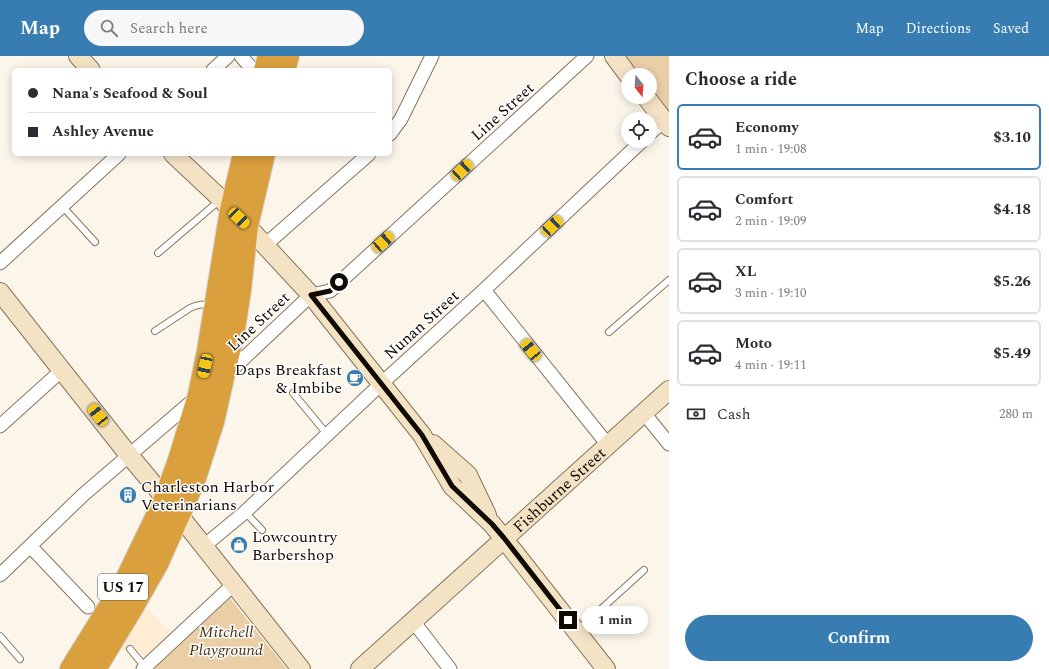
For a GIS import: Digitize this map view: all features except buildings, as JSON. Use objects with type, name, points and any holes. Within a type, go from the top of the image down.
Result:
[{"type":"highway","points":[[266,68],[269,56]]},
{"type":"highway","points":[[285,68],[288,56]]},
{"type":"highway","name":"US 17","points":[[95,669],[158,562],[208,351],[216,305],[226,205],[243,156]]},
{"type":"highway","name":"US 17","points":[[71,669],[172,507],[194,481],[213,422],[224,377],[234,329],[248,226],[264,156]]},
{"type":"street","points":[[78,56],[89,68]]},
{"type":"street","points":[[215,68],[228,56]]},
{"type":"street","points":[[241,56],[251,68]]},
{"type":"street","points":[[392,131],[401,119],[432,56]]},
{"type":"street","name":"Line Street","points":[[224,377],[311,295],[330,291],[587,56]]},
{"type":"street","points":[[614,56],[623,68]]},
{"type":"street","points":[[651,104],[667,124],[657,130]]},
{"type":"street","name":"Nunan Street","points":[[204,546],[245,512],[635,148]]},
{"type":"street","points":[[0,263],[117,156]]},
{"type":"street","points":[[175,156],[248,226],[264,246],[311,295],[422,435],[468,475],[492,524],[606,669]]},
{"type":"street","points":[[264,246],[367,156]]},
{"type":"street","points":[[484,290],[608,445]]},
{"type":"street","points":[[0,292],[301,669]]},
{"type":"street","points":[[0,426],[62,370]]},
{"type":"street","name":"Fishburne Street","points":[[360,669],[669,390]]},
{"type":"street","points":[[0,575],[83,495],[198,396]]},
{"type":"street","points":[[644,413],[669,444]]},
{"type":"street","points":[[30,546],[88,607]]},
{"type":"street","points":[[144,668],[234,584]]},
{"type":"street","points":[[413,621],[450,669]]},
{"type":"lane","points":[[158,253],[226,205]]},
{"type":"lane","points":[[62,206],[95,242]]},
{"type":"lane","points":[[609,332],[669,280]]},
{"type":"lane","points":[[155,331],[196,305],[216,305]]},
{"type":"lane","points":[[293,393],[327,434]]},
{"type":"lane","points":[[245,512],[262,530]]},
{"type":"lane","points":[[577,631],[644,570]]},
{"type":"lane","points":[[0,636],[20,659]]},
{"type":"lane","points":[[130,649],[144,668]]},
{"type":"shaded area","points":[[146,606],[171,634],[147,656],[143,656],[131,643],[124,652],[120,648]]},
{"type":"green space","points":[[626,56],[669,56],[669,112],[657,96],[657,68],[635,68]]},
{"type":"green space","name":"Mitchell Playground","points":[[229,599],[231,599],[287,669],[154,669]]},
{"type":"place","name":"Daps Breakfast & Imbibe","points":[[355,378]]},
{"type":"place","name":"Charleston Harbor Veterinarians","points":[[128,495]]},
{"type":"place","name":"Lowcountry Barbershop","points":[[239,545]]},
{"type":"route","points":[[339,282],[330,291],[311,295],[422,435],[452,486],[492,524],[568,620]]}]
